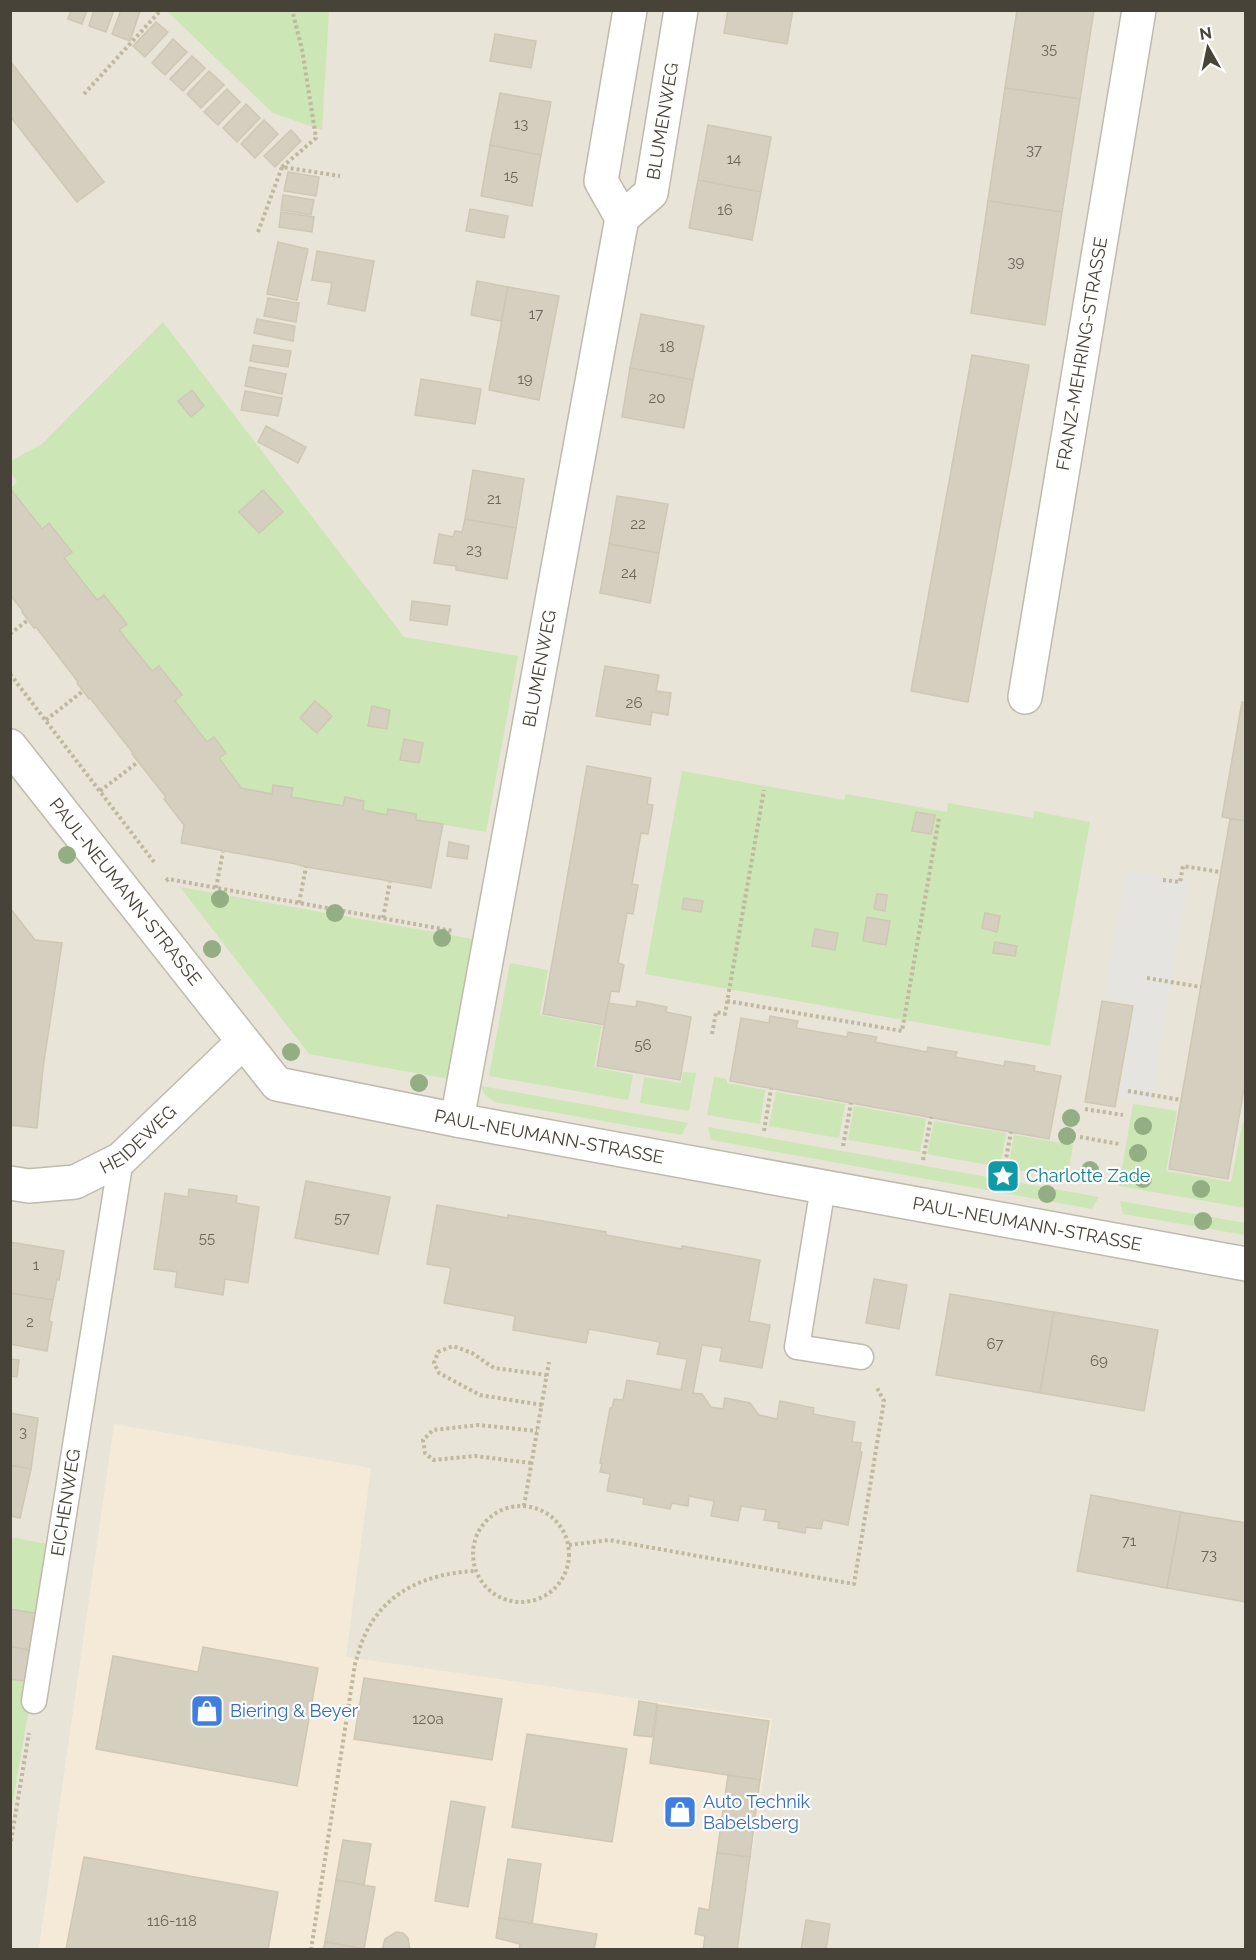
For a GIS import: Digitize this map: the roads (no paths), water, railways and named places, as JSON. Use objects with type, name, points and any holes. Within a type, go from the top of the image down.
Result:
[{"type":"street","points":[[622,218],[601,181],[630,10]]},
{"type":"street","name":"BLUMENWEG","points":[[457,1120],[622,218],[651,194],[681,10]]},
{"type":"street","name":"FRANZ-MEHRING-STRASSE","points":[[1025,697],[1139,10]]},
{"type":"street","name":"PAUL-NEUMANN-STRASSE","points":[[10,746],[277,1084],[457,1120],[1245,1264]]},
{"type":"street","name":"HEIDEWEG","points":[[10,1183],[29,1186],[75,1182],[121,1159],[243,1042]]},
{"type":"lane","name":"EICHENWEG","points":[[34,1701],[121,1159]]},
{"type":"lane","points":[[823,1187],[796,1347],[861,1357]]},
{"type":"place","name":"Charlotte Zade","points":[[1003,1176]]},
{"type":"place","name":"Biering & Beyer","points":[[207,1711]]},
{"type":"place","name":"Auto Technik Babelsberg","points":[[680,1812]]}]
